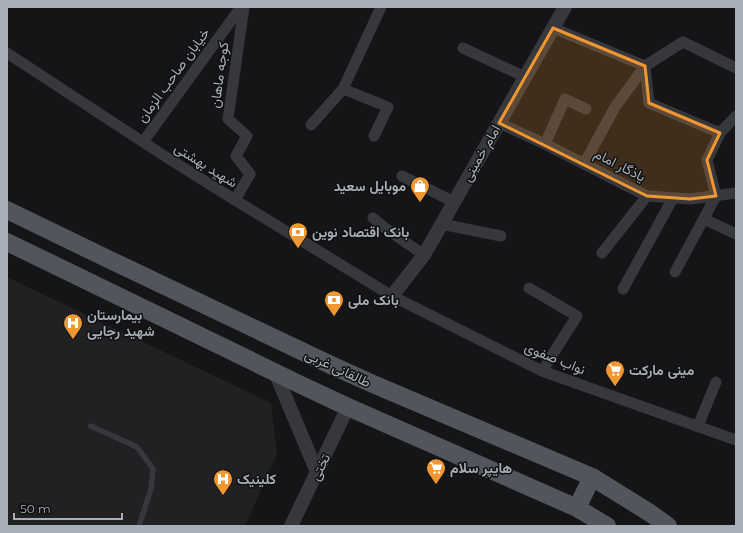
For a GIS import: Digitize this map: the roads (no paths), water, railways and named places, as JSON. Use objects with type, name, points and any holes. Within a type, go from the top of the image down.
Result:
[{"type":"main road","name":"طالقانی غربی","points":[[7,210],[333,366],[592,477],[668,526]]},
{"type":"main road","points":[[7,242],[348,407],[577,508],[607,526]]},
{"type":"main road","points":[[577,508],[592,477]]},
{"type":"street","name":"خیابان صاحب الزمان","points":[[143,142],[242,7]]},
{"type":"street","name":"کوجه ماهان","points":[[235,200],[250,174],[236,156],[247,136],[228,119],[242,7]]},
{"type":"street","points":[[311,125],[343,89],[381,7]]},
{"type":"street","name":"امام خمینی","points":[[392,296],[424,255],[565,7]]},
{"type":"street","points":[[553,28],[645,66]]},
{"type":"street","points":[[584,164],[615,107],[645,66],[683,42],[736,68]]},
{"type":"street","points":[[464,48],[525,77]]},
{"type":"street","name":"شهید بهشتی","points":[[7,53],[143,142],[392,296]]},
{"type":"street","points":[[645,66],[649,103],[720,133]]},
{"type":"street","points":[[343,89],[388,107],[374,136]]},
{"type":"street","points":[[545,144],[565,99],[586,109]]},
{"type":"street","points":[[675,272],[716,196],[708,160],[720,133],[736,116]]},
{"type":"street","name":"یاذگار امام","points":[[499,123],[545,144],[647,196],[690,199],[736,194]]},
{"type":"street","points":[[402,176],[454,202]]},
{"type":"street","points":[[602,252],[647,196]]},
{"type":"street","points":[[623,289],[673,198]]},
{"type":"street","points":[[373,218],[424,255]]},
{"type":"street","points":[[704,219],[736,234]]},
{"type":"street","points":[[441,224],[501,236]]},
{"type":"street","points":[[529,288],[577,316],[542,371]]},
{"type":"street","name":"نواب صفوی","points":[[392,296],[542,371],[736,440]]},
{"type":"street","points":[[275,372],[317,472]]},
{"type":"street","points":[[698,426],[716,382]]},
{"type":"street","name":"تختی","points":[[291,526],[348,407]]},
{"type":"lane","points":[[91,426],[137,447],[153,469],[151,489],[139,526]]},
{"type":"place","name":"موبایل سعید","points":[[420,203]]},
{"type":"place","name":"بانک اقتصاد نوین","points":[[298,249]]},
{"type":"place","name":"بانک ملی","points":[[334,317]]},
{"type":"place","name":"بیمارستان شهید رجایی","points":[[73,340]]},
{"type":"place","name":"مینی مارکت","points":[[615,387]]},
{"type":"place","name":"هایپر سلام","points":[[436,485]]},
{"type":"place","name":"کلینیک","points":[[223,496]]}]
